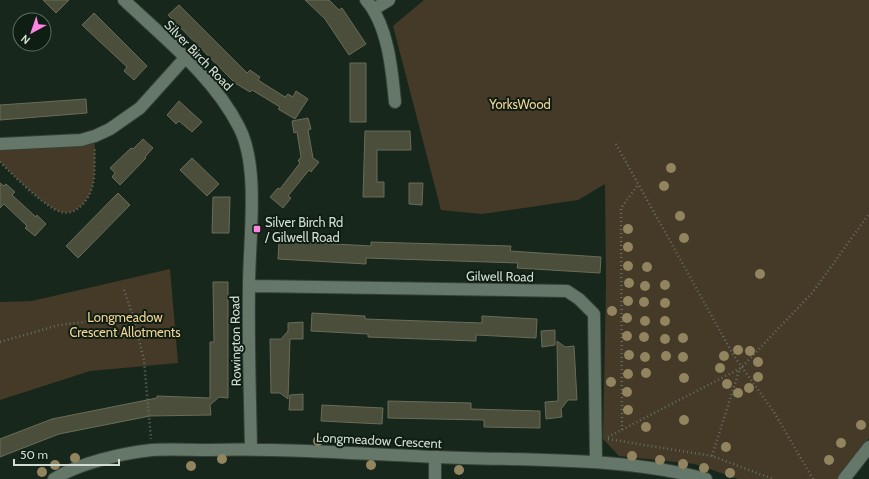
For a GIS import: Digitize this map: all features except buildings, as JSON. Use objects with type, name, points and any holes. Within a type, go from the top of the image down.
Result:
[{"type":"street","name":"Silver Birch Road","points":[[124,0],[185,58],[222,97],[240,128],[247,148],[252,175],[250,232]]},
{"type":"street","points":[[389,0],[370,4],[390,58],[395,102]]},
{"type":"street","points":[[0,144],[81,140],[95,136],[110,129],[140,108],[185,58]]},
{"type":"street","name":"Rowington Road","points":[[250,232],[250,449]]},
{"type":"street","name":"Gilwell Road","points":[[249,286],[567,291],[579,299],[594,314],[596,462]]},
{"type":"street","points":[[844,479],[869,447]]},
{"type":"street","name":"Longmeadow Crescent","points":[[54,479],[62,474],[118,456],[152,450],[250,449],[596,462],[685,473],[706,479]]},
{"type":"street","points":[[435,457],[435,479]]},
{"type":"path","points":[[0,162],[50,207],[62,213],[76,211],[83,204],[91,191],[95,136]]},
{"type":"path","points":[[616,144],[741,368],[774,412],[813,479]]},
{"type":"path","points":[[622,430],[621,208],[638,185]]},
{"type":"path","points":[[773,479],[712,456],[606,438],[741,368],[812,293],[869,214]]},
{"type":"path","points":[[124,290],[133,316],[144,360],[152,450]]},
{"type":"path","points":[[0,342],[59,325],[133,316]]},
{"type":"path","points":[[712,456],[741,368]]},
{"type":"green space","name":"YorksWood","points":[[424,0],[869,0],[869,438],[838,479],[738,479],[695,464],[619,456],[603,439],[606,285],[605,184],[578,200],[482,214],[441,210],[393,26]]},
{"type":"green space","points":[[95,136],[95,171],[93,185],[87,199],[83,204],[71,212],[61,212],[46,204],[0,162],[0,144]]},
{"type":"green space","name":"Longmeadow Crescent Allotments","points":[[170,269],[178,363],[90,371],[0,400],[0,302],[32,301]]},
{"type":"place","name":"Silver Birch Rd / Gilwell Road","points":[[257,229]]}]
